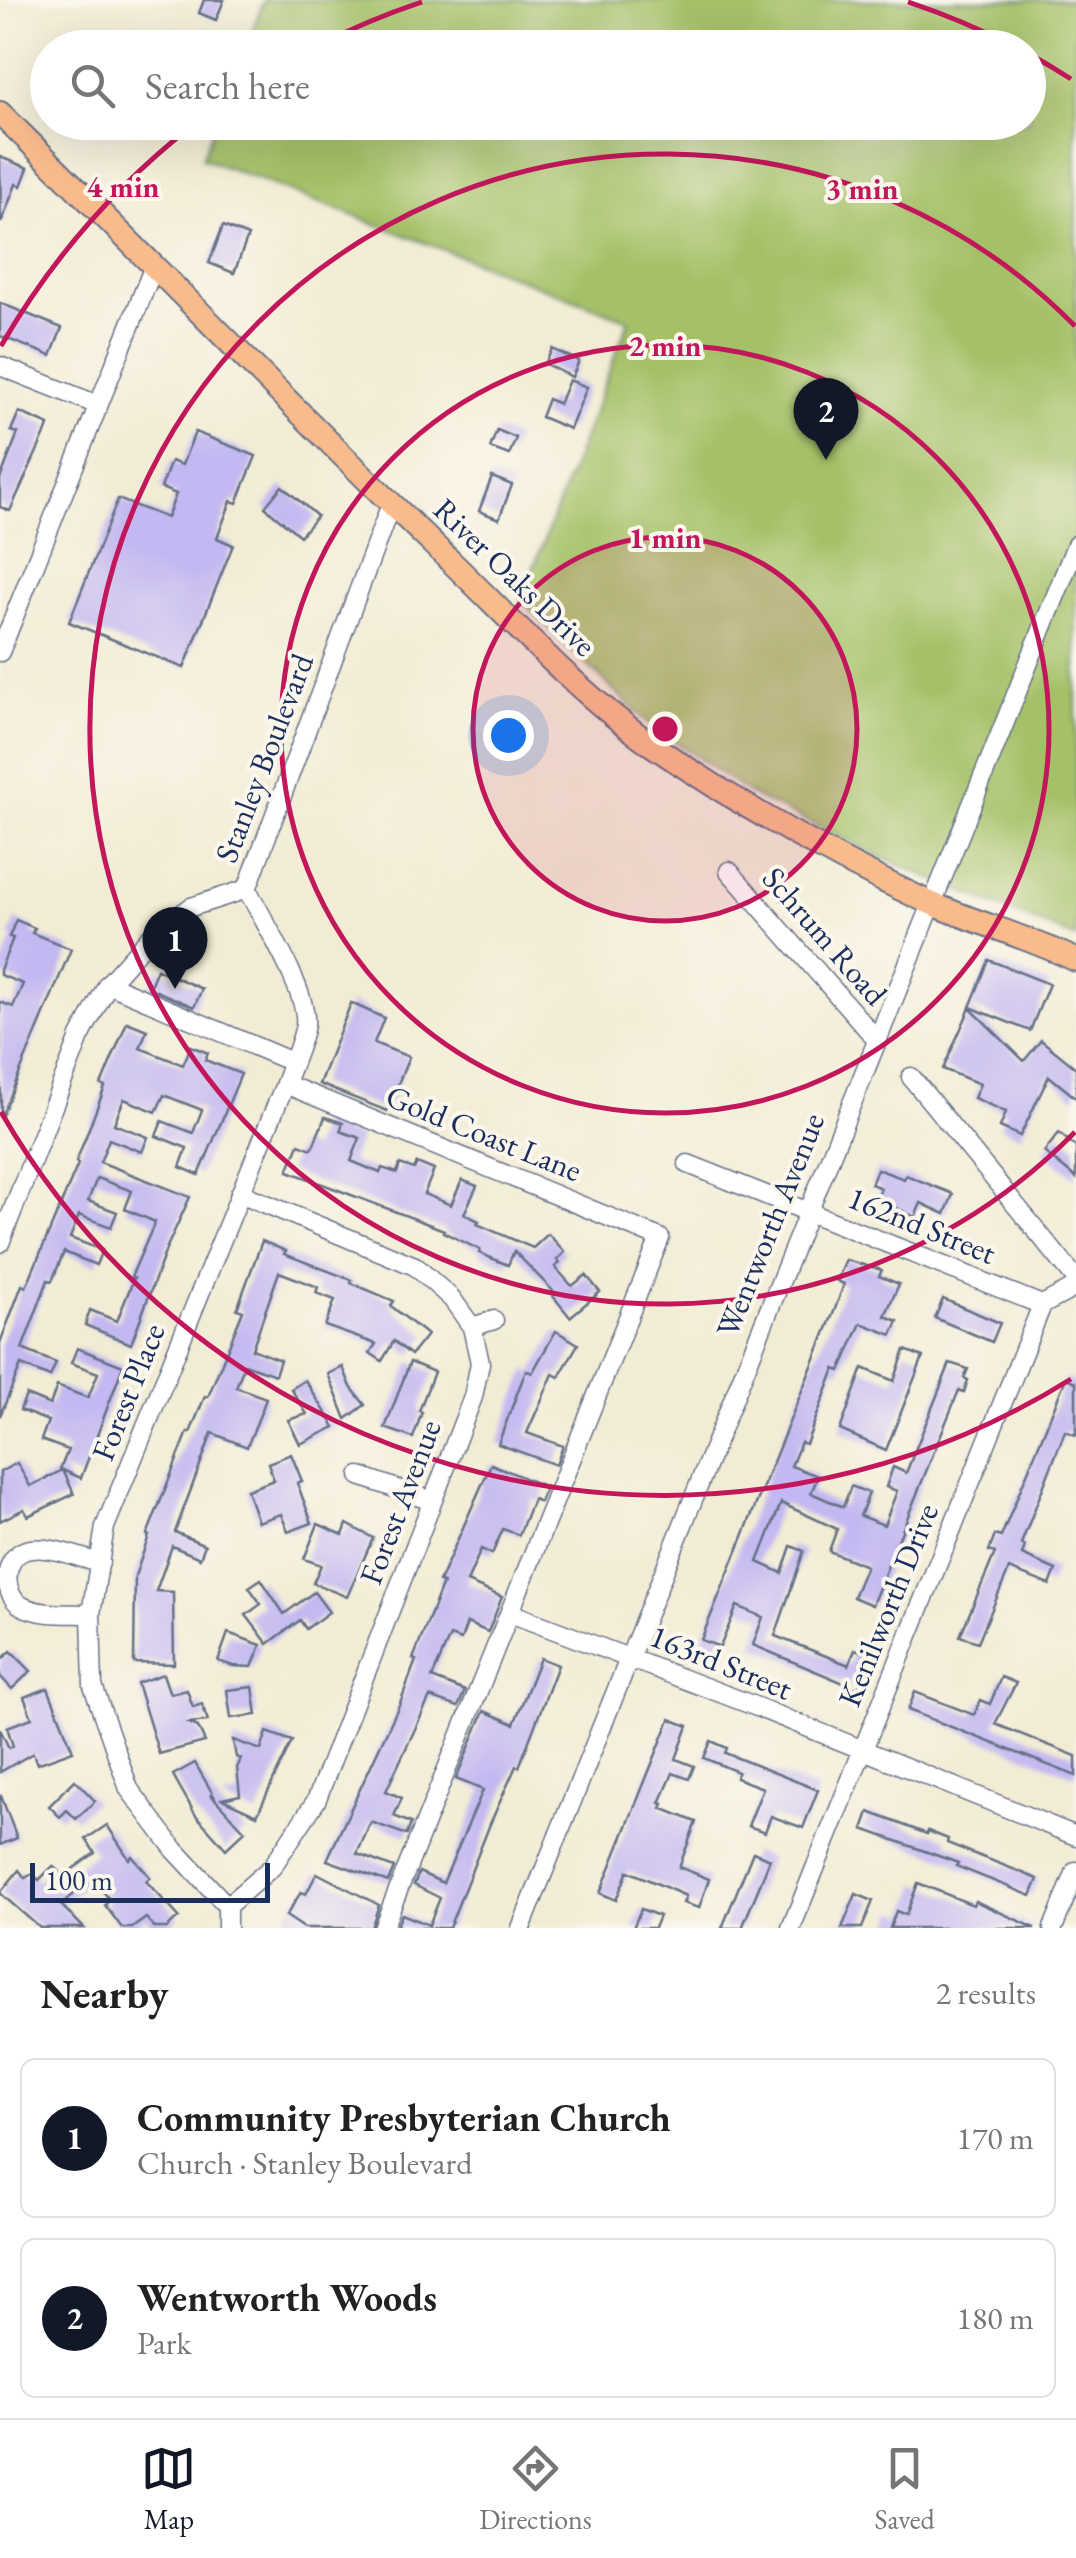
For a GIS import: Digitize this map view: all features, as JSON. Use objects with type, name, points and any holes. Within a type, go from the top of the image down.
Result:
[{"type":"main road","name":"River Oaks Drive","points":[[0,114],[391,504],[576,681],[648,742],[744,806],[842,860],[931,903],[1076,960]]},
{"type":"street","points":[[0,652],[154,266]]},
{"type":"street","points":[[0,366],[98,405]]},
{"type":"street","name":"Stanley Boulevard","points":[[0,1244],[80,1037],[108,984],[149,938],[191,906],[247,889],[391,504]]},
{"type":"street","name":"Wentworth Avenue","points":[[522,1928],[1076,546]]},
{"type":"street","name":"Schrum Road","points":[[729,870],[877,1040]]},
{"type":"street","name":"Forest Place","points":[[227,1906],[175,1850],[130,1789],[93,1686],[91,1614],[106,1527],[284,1084],[305,1022],[301,998],[247,889]]},
{"type":"street","points":[[108,984],[292,1062]]},
{"type":"street","points":[[910,1077],[1076,1279]]},
{"type":"street","name":"Gold Coast Lane","points":[[284,1084],[660,1238],[510,1613]]},
{"type":"street","name":"162nd Street","points":[[688,1164],[1042,1306]]},
{"type":"street","points":[[240,1194],[415,1266],[452,1298],[472,1327],[494,1320]]},
{"type":"street","points":[[1042,1306],[1076,1287]]},
{"type":"street","name":"Kenilworth Drive","points":[[791,1928],[1042,1306]]},
{"type":"street","name":"Forest Avenue","points":[[227,1906],[272,1867],[316,1801],[473,1397],[480,1363],[472,1327]]},
{"type":"street","points":[[360,1476],[432,1501]]},
{"type":"street","points":[[91,1614],[24,1608],[7,1592],[6,1578],[16,1554],[30,1548],[100,1563]]},
{"type":"street","points":[[383,1928],[510,1613]]},
{"type":"street","name":"163rd Street","points":[[510,1613],[1076,1836]]},
{"type":"street","points":[[1053,1928],[1076,1871]]},
{"type":"street","points":[[227,1906],[227,1928]]},
{"type":"green space","points":[[264,0],[1076,0],[1076,938],[897,864],[751,795],[646,721],[521,601],[629,320],[202,158],[209,140],[1046,140],[1046,30],[253,30]]},
{"type":"building","points":[[204,0],[224,0],[216,20],[199,13]]},
{"type":"building","points":[[0,157],[28,168],[21,186],[16,184],[1,223]]},
{"type":"building","points":[[223,226],[248,236],[234,273],[209,263]]},
{"type":"building","points":[[0,303],[62,328],[51,356],[0,336]]},
{"type":"building","points":[[552,349],[579,361],[572,377],[545,364]]},
{"type":"building","points":[[569,380],[587,387],[570,429],[541,417],[548,399],[559,404]]},
{"type":"building","points":[[19,412],[49,425],[10,511],[0,507],[0,479],[18,433],[11,431]]},
{"type":"building","points":[[497,430],[516,438],[509,455],[490,448]]},
{"type":"building","points":[[195,432],[256,456],[237,503],[231,501],[217,538],[233,545],[184,668],[69,622],[118,499],[167,518],[176,494],[161,488],[171,461],[182,465]]},
{"type":"building","points":[[492,477],[512,485],[499,519],[479,511]]},
{"type":"building","points":[[282,486],[317,516],[300,536],[265,507]]},
{"type":"building","points":[[16,920],[35,928],[32,933],[71,949],[1,1118],[0,1002],[13,1007],[23,984],[0,975],[0,970]]},
{"type":"building","points":[[989,960],[1049,984],[1030,1031],[970,1007]]},
{"type":"building","points":[[157,969],[202,989],[194,1007],[149,988]]},
{"type":"building","points":[[351,1003],[384,1018],[374,1043],[409,1057],[387,1111],[319,1084]]},
{"type":"building","points":[[970,1008],[1024,1061],[1041,1040],[1076,1068],[1076,1098],[1049,1076],[1020,1136],[1000,1127],[1006,1112],[974,1098],[980,1084],[943,1069]]},
{"type":"building","points":[[127,1022],[147,1030],[140,1048],[183,1065],[191,1046],[208,1053],[205,1060],[241,1074],[199,1175],[180,1167],[187,1148],[156,1136],[162,1121],[193,1133],[202,1110],[164,1095],[156,1112],[124,1099],[114,1124],[148,1137],[142,1152],[109,1139],[100,1162],[190,1197],[131,1344],[85,1325],[90,1310],[117,1321],[155,1222],[125,1209],[132,1191],[97,1178],[88,1201],[117,1212],[111,1227],[79,1215],[70,1238],[102,1250],[96,1265],[64,1252],[52,1281],[48,1280],[22,1349],[56,1363],[50,1377],[21,1365],[0,1416],[0,1343],[22,1285],[26,1287],[78,1164],[105,1087],[101,1085]]},
{"type":"building","points":[[325,1117],[343,1123],[340,1131],[360,1138],[351,1161],[380,1173],[382,1168],[397,1173],[400,1164],[414,1169],[417,1163],[434,1170],[424,1194],[451,1205],[462,1180],[477,1186],[464,1214],[479,1221],[477,1224],[533,1248],[548,1234],[565,1252],[555,1267],[572,1286],[586,1275],[600,1292],[570,1317],[553,1296],[556,1294],[514,1251],[508,1265],[479,1253],[480,1250],[444,1230],[288,1171],[299,1144],[312,1149]]},
{"type":"building","points":[[1059,1133],[1076,1147],[1076,1178],[1044,1152]]},
{"type":"building","points":[[877,1169],[904,1179],[906,1175],[953,1194],[945,1214],[921,1203],[915,1217],[877,1198],[881,1188],[871,1184]]},
{"type":"building","points":[[262,1241],[394,1301],[391,1306],[427,1335],[411,1355],[394,1341],[382,1361],[370,1353],[376,1344],[325,1326],[335,1300],[316,1293],[318,1287],[279,1272],[252,1349],[280,1360],[275,1375],[245,1364],[236,1387],[266,1398],[263,1407],[247,1447],[212,1433],[175,1532],[205,1545],[200,1558],[172,1546],[156,1591],[173,1592],[174,1664],[134,1663],[135,1576],[147,1535],[243,1311],[237,1309]]},
{"type":"building","points":[[846,1260],[882,1270],[879,1276],[899,1284],[885,1316],[898,1321],[892,1335],[861,1323],[840,1371],[835,1369],[806,1444],[801,1442],[791,1466],[818,1476],[811,1493],[843,1507],[851,1486],[869,1493],[860,1516],[884,1525],[897,1491],[886,1487],[893,1467],[906,1473],[950,1363],[968,1369],[964,1392],[959,1390],[872,1605],[853,1597],[866,1566],[829,1551],[837,1529],[781,1503],[758,1562],[782,1573],[791,1546],[804,1551],[775,1636],[849,1665],[855,1649],[871,1655],[858,1689],[753,1645],[763,1617],[737,1606],[720,1647],[701,1640],[835,1309],[844,1284],[837,1281]]},
{"type":"building","points":[[943,1299],[1000,1323],[992,1342],[935,1318]]},
{"type":"building","points":[[556,1331],[578,1344],[559,1377],[553,1374],[527,1433],[563,1446],[556,1465],[498,1444],[526,1370],[532,1373]]},
{"type":"building","points":[[77,1348],[123,1366],[81,1478],[60,1469],[68,1450],[41,1440],[48,1421],[20,1410],[26,1395],[50,1405],[57,1386],[88,1398],[98,1373],[71,1363]]},
{"type":"building","points":[[905,1350],[923,1357],[886,1450],[840,1430],[863,1368],[894,1381]]},
{"type":"building","points":[[410,1362],[434,1372],[413,1438],[385,1428]]},
{"type":"building","points":[[343,1367],[351,1387],[365,1405],[346,1419],[328,1374]]},
{"type":"building","points":[[1066,1378],[1076,1382],[1076,1435],[1065,1431],[1021,1544],[1025,1546],[1022,1555],[1056,1570],[1050,1585],[1009,1569],[978,1642],[960,1636],[995,1553],[989,1551],[995,1535],[1001,1537]]},
{"type":"building","points":[[305,1380],[335,1427],[300,1444],[288,1420],[307,1414],[291,1389]]},
{"type":"building","points":[[291,1454],[312,1523],[288,1532],[281,1514],[258,1522],[247,1490],[274,1480],[268,1463]]},
{"type":"building","points":[[17,1463],[30,1486],[63,1470],[74,1494],[28,1516],[24,1509],[0,1521],[0,1472]]},
{"type":"building","points":[[491,1464],[546,1487],[540,1502],[533,1499],[519,1535],[503,1529],[492,1554],[481,1549],[467,1582],[502,1597],[488,1632],[467,1623],[461,1640],[450,1636],[432,1678],[465,1691],[458,1707],[430,1697],[386,1791],[402,1798],[394,1816],[411,1823],[407,1835],[371,1822],[357,1854],[394,1868],[388,1882],[327,1860],[400,1703],[443,1583],[439,1582]]},
{"type":"building","points":[[318,1524],[343,1535],[347,1524],[373,1538],[347,1597],[313,1583],[321,1565],[304,1559]]},
{"type":"building","points":[[261,1579],[284,1614],[314,1592],[329,1612],[306,1629],[300,1620],[268,1644],[246,1615],[261,1604],[249,1587]]},
{"type":"building","points":[[228,1633],[261,1645],[252,1667],[218,1661]]},
{"type":"building","points":[[11,1651],[31,1671],[12,1689],[0,1676],[0,1661]]},
{"type":"building","points":[[540,1658],[558,1665],[519,1767],[516,1766],[490,1824],[449,1928],[396,1928],[402,1914],[429,1925],[440,1898],[414,1885],[419,1872],[443,1883],[483,1790],[456,1779],[484,1711],[514,1724]]},
{"type":"building","points":[[163,1674],[170,1694],[187,1690],[193,1707],[202,1704],[208,1721],[189,1723],[198,1727],[205,1742],[159,1754],[137,1683]]},
{"type":"building","points":[[1001,1677],[1016,1683],[995,1724],[1076,1756],[1076,1776],[908,1710],[915,1692],[974,1715],[981,1700],[990,1704]]},
{"type":"building","points":[[253,1687],[257,1715],[231,1718],[227,1690]]},
{"type":"building","points":[[48,1688],[73,1751],[37,1764],[33,1753],[0,1772],[0,1729],[9,1748],[13,1746],[7,1727],[32,1718],[24,1697]]},
{"type":"building","points":[[670,1719],[688,1726],[676,1759],[694,1766],[689,1779],[673,1773],[660,1803],[661,1808],[696,1822],[679,1867],[709,1879],[699,1908],[683,1903],[686,1896],[628,1871],[616,1900],[600,1893]]},
{"type":"building","points":[[267,1732],[292,1741],[257,1815],[222,1799],[240,1795],[237,1768],[241,1759],[236,1757],[233,1740],[261,1750]]},
{"type":"building","points":[[711,1741],[727,1748],[725,1753],[818,1790],[803,1828],[771,1816],[765,1832],[748,1826],[763,1788],[736,1778],[738,1772],[704,1758]]},
{"type":"building","points":[[195,1763],[214,1796],[210,1794],[245,1831],[226,1849],[195,1814],[173,1775]]},
{"type":"building","points":[[75,1780],[95,1801],[76,1819],[67,1810],[60,1817],[49,1806]]},
{"type":"building","points":[[0,1797],[17,1838],[0,1845]]},
{"type":"building","points":[[869,1812],[927,1834],[928,1831],[948,1839],[947,1843],[1038,1879],[1031,1896],[956,1866],[958,1863],[863,1829]]},
{"type":"building","points":[[107,1825],[129,1859],[132,1856],[150,1877],[146,1881],[179,1917],[167,1928],[155,1928],[146,1918],[132,1928],[122,1928],[105,1905],[110,1900],[92,1878],[61,1905],[84,1928],[40,1928],[0,1893],[19,1870],[25,1878],[32,1874],[39,1880],[53,1866],[63,1876],[95,1853],[86,1839]]},
{"type":"building","points":[[753,1852],[770,1859],[759,1887],[742,1928],[722,1928]]},
{"type":"building","points":[[317,1873],[379,1905],[371,1928],[304,1928],[286,1916],[301,1892],[306,1894]]},
{"type":"building","points":[[918,1883],[973,1905],[975,1901],[1035,1928],[890,1928],[896,1911],[906,1915]]},
{"type":"building","points":[[856,1894],[873,1901],[862,1928],[842,1928]]},
{"type":"building","points":[[641,1909],[659,1916],[654,1928],[633,1928]]},
{"type":"place","name":"Wentworth Woods","points":[[826,460]]},
{"type":"place","name":"Community Presbyterian Church","points":[[175,989]]}]
